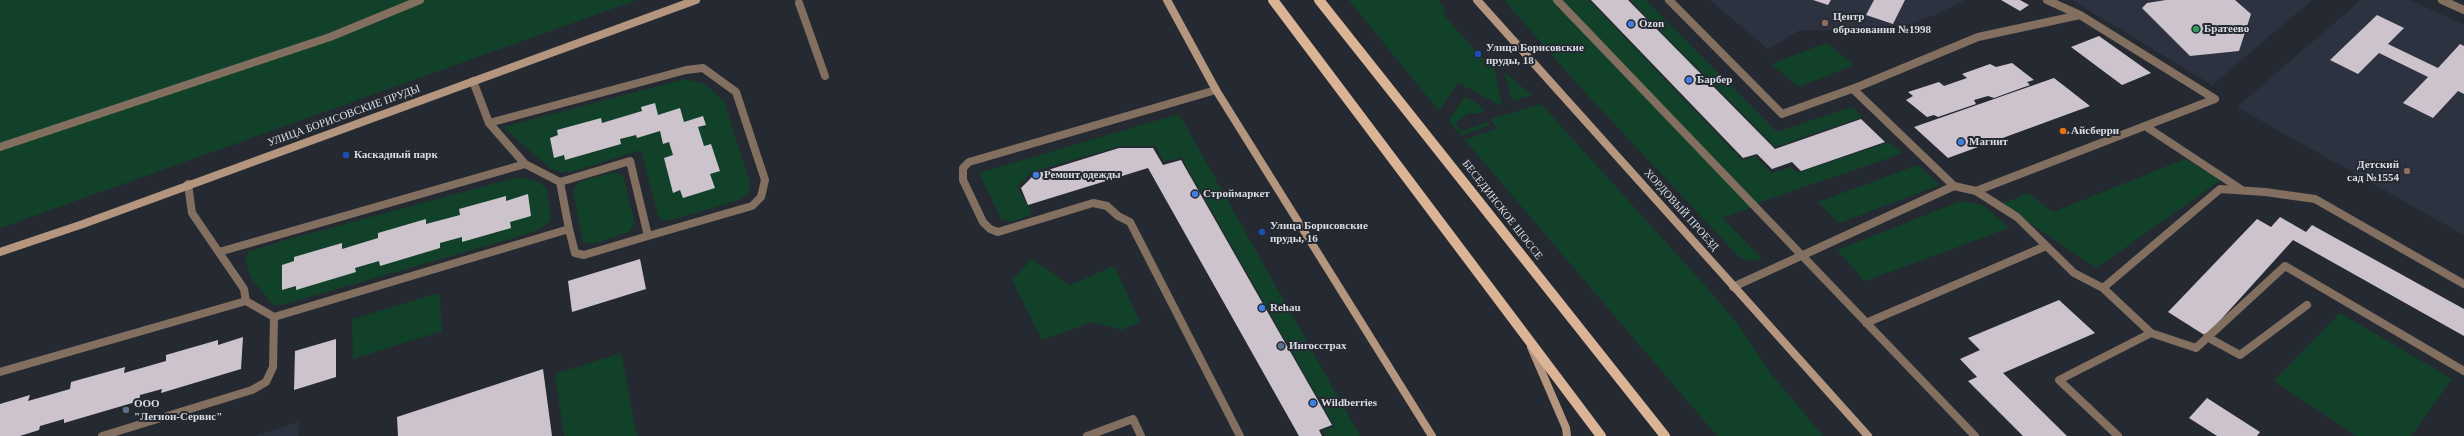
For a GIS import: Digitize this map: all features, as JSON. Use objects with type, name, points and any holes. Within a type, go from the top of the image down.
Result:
[{"type":"main road","name":"УЛИЦА БОРИСОВСКИЕ ПРУДЫ","points":[[0,252],[83,224],[188,184],[696,0]]},
{"type":"main road","points":[[1167,0],[1216,90],[1432,436]]},
{"type":"main road","points":[[1274,0],[1530,344],[1601,436]]},
{"type":"main road","name":"БЕСЕДИНСКОЕ ШОССЕ","points":[[1319,0],[1665,436]]},
{"type":"main road","name":"ХОРДОВЫЙ ПРОЕЗД","points":[[1477,0],[1868,436]]},
{"type":"main road","points":[[1530,344],[1566,428],[1568,436]]},
{"type":"street","points":[[0,147],[330,37],[420,0]]},
{"type":"street","points":[[1557,0],[1799,255],[1975,436]]},
{"type":"street","points":[[1669,0],[1782,114],[1853,89],[1978,36],[2080,15]]},
{"type":"street","points":[[1976,190],[2215,100],[2080,15],[2048,0]]},
{"type":"street","points":[[2442,0],[2464,10]]},
{"type":"street","points":[[799,3],[825,76]]},
{"type":"street","points":[[489,123],[686,70],[703,68],[736,92],[765,180],[761,197],[752,206],[584,255],[574,252],[560,182]]},
{"type":"street","points":[[473,81],[489,123],[525,164],[560,182],[630,161],[648,236]]},
{"type":"street","points":[[1853,89],[1954,186],[1976,190],[2017,217],[2074,273],[2103,288],[2150,333],[2196,348],[2285,266],[2464,371]]},
{"type":"street","points":[[1216,90],[969,162],[963,168],[963,180],[983,222],[990,229],[998,232],[1012,230],[1093,203],[1107,206],[1118,216],[1130,222],[1240,436]]},
{"type":"street","points":[[2145,126],[2243,191]]},
{"type":"street","points":[[219,252],[525,164]]},
{"type":"street","points":[[188,184],[192,213],[244,289],[246,301]]},
{"type":"street","points":[[1733,286],[1954,186]]},
{"type":"street","points":[[2103,288],[2220,190],[2315,199],[2464,284]]},
{"type":"street","points":[[0,372],[246,301],[274,317],[569,229]]},
{"type":"street","points":[[1866,324],[2046,246]]},
{"type":"street","points":[[2207,337],[2240,355],[2307,305]]},
{"type":"street","points":[[102,436],[252,390],[266,382],[273,367],[274,317]]},
{"type":"street","points":[[2118,436],[2059,380],[2150,333]]},
{"type":"street","points":[[1087,436],[1133,419],[1141,436]]},
{"type":"shaded area","name":"Центр образования №1998","points":[[1710,0],[1965,0],[1935,15],[1889,31],[1800,30],[1768,49]]},
{"type":"shaded area","points":[[2072,0],[2312,0],[2212,85]]},
{"type":"shaded area","name":"Детский сад №1554","points":[[2361,0],[2410,0],[2464,25],[2464,235],[2237,107]]},
{"type":"shaded area","points":[[298,422],[298,436],[256,436]]},
{"type":"green space","points":[[0,0],[637,0],[0,228]]},
{"type":"green space","points":[[1349,0],[1438,0],[1446,10],[1443,14],[1479,55],[1494,67],[1502,106],[1458,83],[1439,111]]},
{"type":"green space","points":[[1504,0],[1557,0],[1752,207],[1723,218],[1762,259],[1755,261],[1740,258],[1579,86]]},
{"type":"green space","points":[[1560,0],[1589,0],[1743,161],[1755,156],[1772,173],[1791,167],[1797,173],[1889,142],[1903,153],[1755,204]]},
{"type":"green space","points":[[1630,0],[1646,0],[1777,132],[1852,107],[1863,117],[1775,147]]},
{"type":"green space","points":[[1827,43],[1854,65],[1799,87],[1771,64]]},
{"type":"green space","points":[[1504,72],[1532,95],[1512,101]]},
{"type":"green space","points":[[685,79],[705,84],[724,101],[750,183],[750,189],[748,194],[739,200],[668,221],[660,219],[658,215],[641,150],[571,172],[560,172],[551,169],[503,127]]},
{"type":"green space","points":[[1464,97],[1476,102],[1485,111],[1476,114],[1469,113],[1455,123],[1462,131],[1487,122],[1490,125],[1462,136],[1449,121]]},
{"type":"green space","points":[[1541,104],[1709,290],[1736,322],[1772,375],[1823,436],[1717,436],[1465,140],[1497,128],[1490,119]]},
{"type":"green space","points":[[1179,114],[1360,436],[1326,436],[1323,431],[1334,426],[1181,157],[1164,162],[1156,146],[1120,146],[1032,172],[1017,186],[1032,214],[1012,222],[1001,219],[979,173]]},
{"type":"green space","points":[[2185,159],[2221,180],[2096,268],[2002,204],[2028,193],[2053,212]]},
{"type":"green space","points":[[1918,165],[1940,185],[1839,223],[1818,202]]},
{"type":"green space","points":[[614,172],[623,176],[635,223],[629,232],[593,244],[583,241],[573,191],[579,182]]},
{"type":"green space","points":[[523,178],[538,182],[547,189],[551,220],[542,228],[530,233],[282,305],[273,305],[251,278],[245,260],[248,252],[282,241],[511,179]]},
{"type":"green space","points":[[1961,201],[1983,205],[2009,228],[1865,281],[1837,250]]},
{"type":"green space","points":[[1032,259],[1070,285],[1114,266],[1140,322],[1121,330],[1092,322],[1042,340],[1012,280]]},
{"type":"green space","points":[[439,293],[442,331],[353,359],[352,319]]},
{"type":"green space","points":[[2340,313],[2452,379],[2411,436],[2357,436],[2274,381]]},
{"type":"green space","points":[[621,353],[637,436],[564,436],[555,374]]},
{"type":"building","points":[[1591,0],[1628,0],[1775,149],[1861,119],[1885,142],[1801,171],[1792,162],[1772,169],[1757,154],[1743,158]]},
{"type":"building","points":[[1813,0],[1831,0],[1828,5]]},
{"type":"building","points":[[1874,0],[1905,0],[1893,24],[1866,15]]},
{"type":"building","points":[[2001,0],[2020,0],[2029,5],[2020,11]]},
{"type":"building","points":[[2166,0],[2235,0],[2251,14],[2239,51],[2190,56],[2142,8],[2147,3]]},
{"type":"building","points":[[2377,15],[2404,28],[2388,44],[2438,68],[2460,44],[2464,46],[2464,94],[2458,91],[2433,118],[2403,103],[2428,77],[2379,53],[2358,74],[2330,60]]},
{"type":"building","points":[[2099,36],[2151,73],[2122,85],[2071,47]]},
{"type":"building","points":[[2012,63],[2034,80],[2027,82],[2030,85],[1994,98],[1988,96],[1974,100],[1976,104],[1938,117],[1934,115],[1927,117],[1906,100],[1913,96],[1908,92],[1939,82],[1944,86],[1967,78],[1962,74],[1990,64],[1996,67]]},
{"type":"building","points":[[2054,78],[2090,106],[1948,158],[1914,127]]},
{"type":"building","points":[[655,103],[658,115],[680,108],[684,122],[703,116],[706,125],[698,127],[704,146],[711,144],[720,171],[710,174],[715,188],[683,198],[680,190],[673,193],[664,158],[673,155],[669,142],[663,144],[660,131],[637,138],[636,135],[620,139],[621,144],[565,160],[564,155],[554,158],[550,138],[558,135],[557,130],[601,118],[602,123],[642,111],[641,107]]},
{"type":"building","points":[[2064,128],[2070,133],[2063,135],[2058,131]]},
{"type":"building","points":[[1119,148],[1153,148],[1163,165],[1181,160],[1332,425],[1319,430],[1322,436],[1299,436],[1148,168],[1028,205],[1021,188],[1035,174]]},
{"type":"building","points":[[528,194],[531,216],[510,222],[511,228],[462,242],[462,237],[440,243],[440,248],[380,266],[379,261],[355,268],[356,272],[296,290],[296,286],[282,290],[282,265],[294,261],[294,257],[342,243],[342,249],[378,238],[378,233],[426,219],[426,224],[460,215],[459,209],[506,196],[506,201]]},
{"type":"building","points":[[2280,217],[2306,232],[2312,225],[2464,309],[2464,336],[2293,240],[2206,336],[2168,312],[2257,219],[2271,227]]},
{"type":"building","points":[[640,259],[646,289],[572,312],[568,281]]},
{"type":"building","points":[[2059,300],[2095,333],[2003,373],[2067,436],[2023,436],[1968,381],[1977,377],[1960,359],[1980,350],[1968,338]]},
{"type":"building","points":[[243,337],[241,369],[161,393],[162,389],[140,395],[139,401],[64,423],[64,419],[40,426],[39,430],[20,436],[0,436],[0,404],[30,395],[28,401],[70,389],[71,382],[125,367],[124,373],[166,361],[166,355],[218,340],[218,345]]},
{"type":"building","points":[[336,339],[336,377],[294,390],[295,351]]},
{"type":"building","points":[[543,369],[552,436],[398,436],[397,417]]},
{"type":"building","points":[[2207,398],[2260,432],[2257,436],[2217,436],[2189,418]]},
{"type":"place","name":"Центр образования №1998","points":[[1825,23]]},
{"type":"place","name":"Ozon","points":[[1631,24]]},
{"type":"place","name":"Братеево","points":[[2196,29]]},
{"type":"place","name":"Улица Борисовские пруды, 18","points":[[1478,54]]},
{"type":"place","name":"Барбер","points":[[1689,80]]},
{"type":"place","name":"Айсберри","points":[[2063,131]]},
{"type":"place","name":"Магнит","points":[[1961,142]]},
{"type":"place","name":"Каскадный парк","points":[[346,155]]},
{"type":"place","name":"Детский сад №1554","points":[[2407,171]]},
{"type":"place","name":"Ремонт одежды","points":[[1036,175]]},
{"type":"place","name":"Строймаркет","points":[[1195,194]]},
{"type":"place","name":"Улица Борисовские пруды, 16","points":[[1262,232]]},
{"type":"place","name":"Rehau","points":[[1262,308]]},
{"type":"place","name":"Ингосстрах","points":[[1281,346]]},
{"type":"place","name":"Wildberries","points":[[1313,403]]},
{"type":"place","name":"ООО \"Легион-Сервис\"","points":[[126,410]]}]
